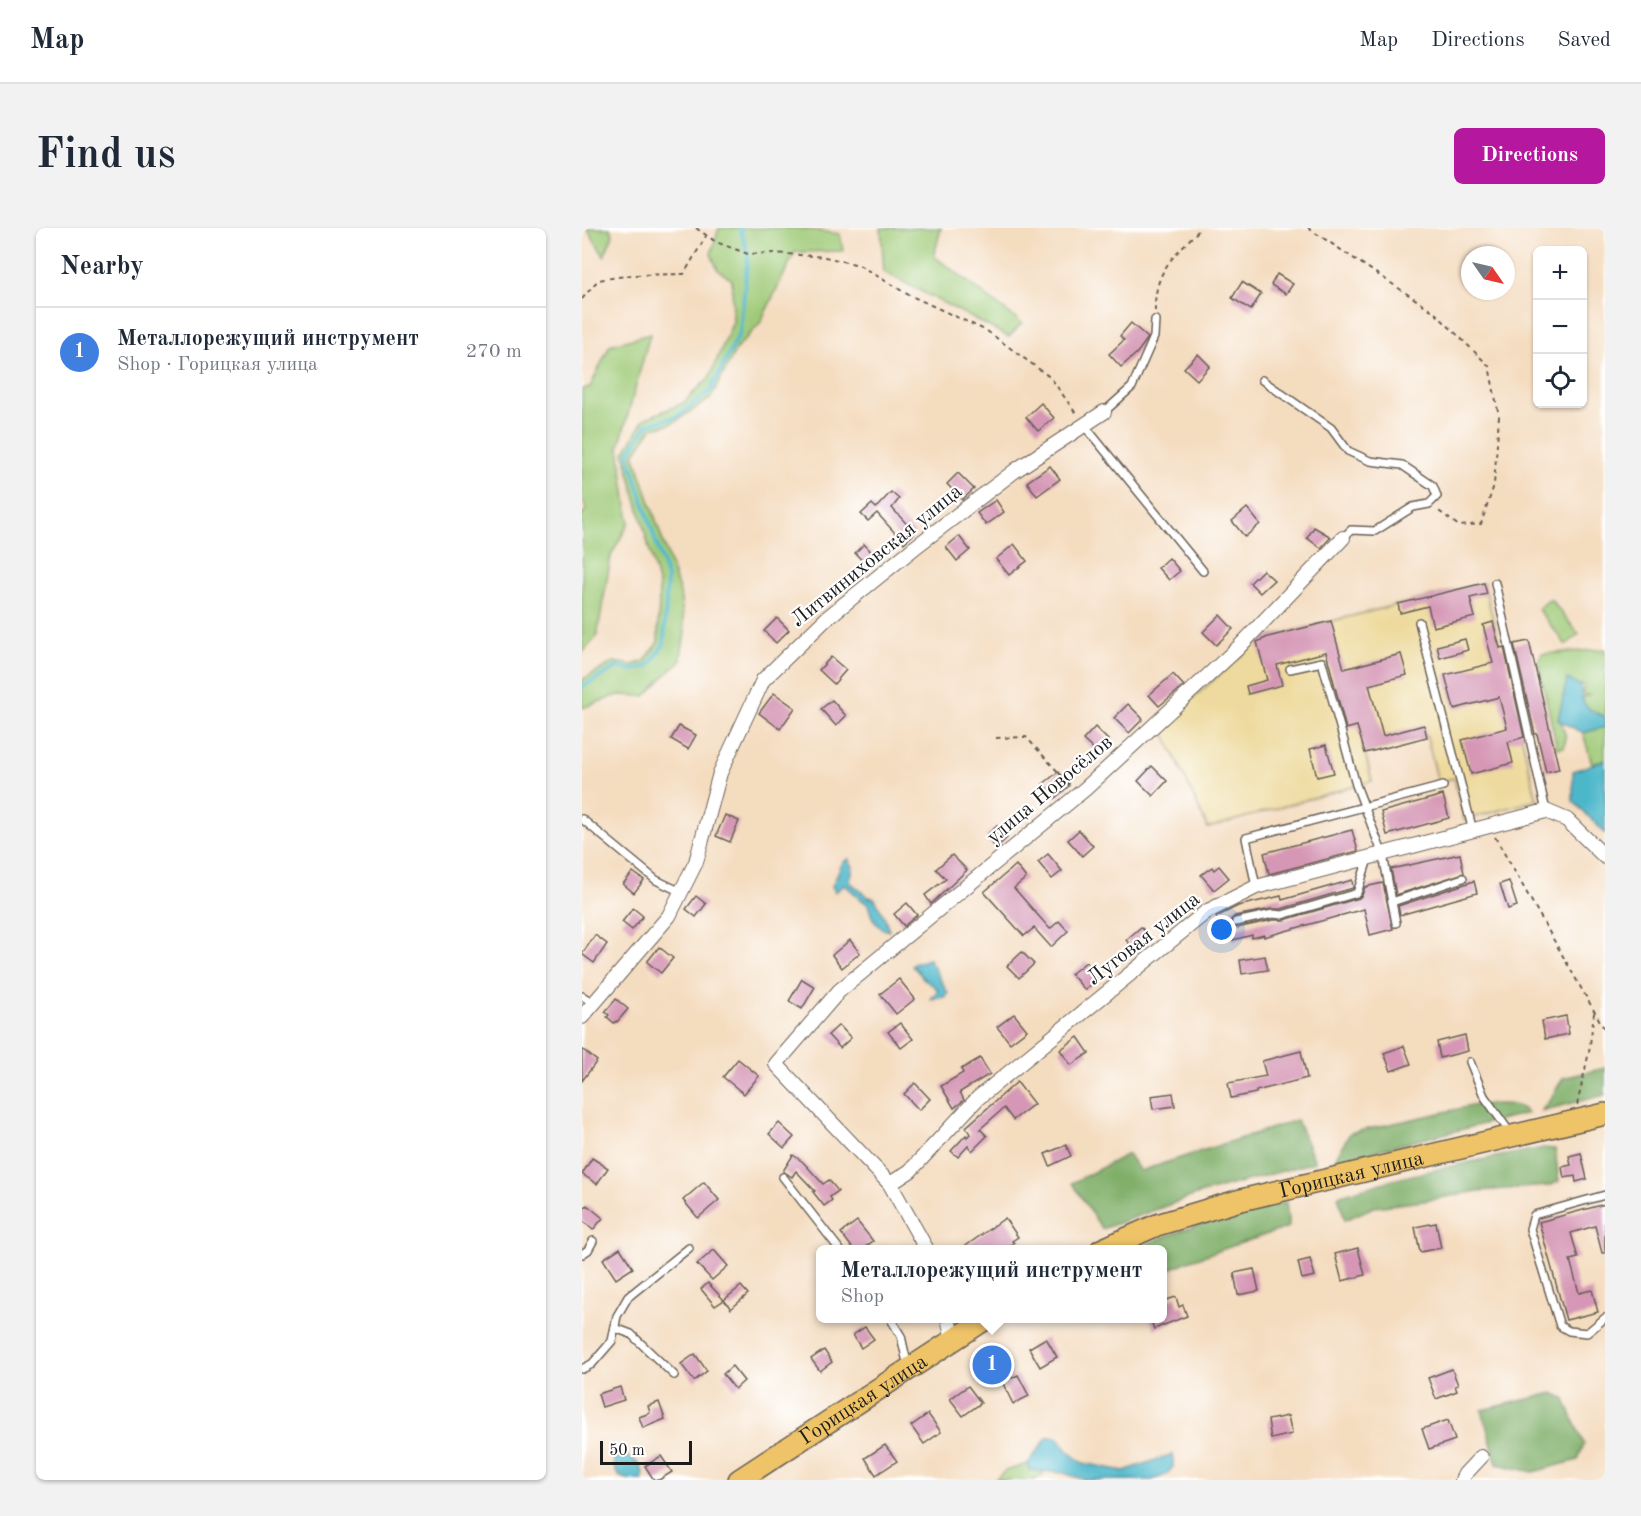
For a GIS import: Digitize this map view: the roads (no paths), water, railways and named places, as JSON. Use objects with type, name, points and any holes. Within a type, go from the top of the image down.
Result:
[{"type":"main road","name":"Горицкая улица","points":[[1112,1245],[1157,1225],[1237,1201],[1605,1114]]},
{"type":"main road","name":"Горицкая улица","points":[[740,1480],[979,1323]]},
{"type":"street","name":"Литвиниховская улица","points":[[582,1017],[588,999],[669,916],[696,862],[720,773],[763,680],[827,618],[862,590],[1016,470],[1104,412]]},
{"type":"street","name":"улица Новосёлов","points":[[890,1184],[776,1064],[838,991],[1079,794],[1238,648],[1343,538]]},
{"type":"street","name":"Луговая улица","points":[[890,1184],[910,1171],[978,1098],[1206,912],[1256,887],[1546,811]]},
{"type":"street","points":[[1546,811],[1567,820],[1605,857]]},
{"type":"street","points":[[890,1184],[924,1245]]},
{"type":"street","points":[[949,1323],[953,1340]]},
{"type":"street","points":[[1461,1480],[1481,1457]]},
{"type":"lane","points":[[1104,412],[1132,387],[1154,337],[1155,320]]},
{"type":"lane","points":[[1262,380],[1331,428],[1348,451],[1370,461],[1402,465],[1433,486],[1437,496],[1429,504],[1413,507],[1375,531],[1352,531],[1343,538]]},
{"type":"lane","points":[[1084,425],[1203,571]]},
{"type":"lane","points":[[1495,583],[1546,811]]},
{"type":"lane","points":[[1419,622],[1473,831]]},
{"type":"lane","points":[[1290,669],[1322,662],[1356,785],[1383,855],[1396,923]]},
{"type":"lane","points":[[1256,887],[1246,838],[1443,786]]},
{"type":"lane","points":[[582,819],[656,880],[681,892]]},
{"type":"lane","points":[[1236,922],[1273,914],[1282,915],[1357,893],[1368,859]]},
{"type":"lane","points":[[1392,902],[1462,878]]},
{"type":"lane","points":[[1470,1062],[1484,1096],[1512,1136]]},
{"type":"lane","points":[[783,1177],[836,1245]]},
{"type":"lane","points":[[1605,1195],[1534,1215],[1530,1229],[1560,1326],[1569,1331],[1587,1333],[1605,1318]]},
{"type":"lane","points":[[582,1254],[588,1250],[593,1241]]},
{"type":"lane","points":[[582,1369],[592,1364],[612,1341],[617,1316],[628,1297],[689,1248]]},
{"type":"lane","points":[[893,1323],[902,1336],[908,1370]]},
{"type":"lane","points":[[615,1328],[631,1334],[674,1375]]},
{"type":"water","points":[[1567,679],[1581,686],[1584,703],[1605,717],[1605,727],[1583,733],[1558,720]]},
{"type":"water","points":[[1605,760],[1605,833],[1573,801],[1573,771]]},
{"type":"water","points":[[849,859],[853,867],[850,882],[867,896],[875,899],[889,931],[877,924],[868,904],[845,885],[835,892],[832,886],[843,862]]},
{"type":"water","points":[[929,959],[948,993],[944,997],[931,999],[938,990],[924,980],[912,966]]},
{"type":"water","points":[[1047,1437],[1057,1437],[1071,1454],[1083,1463],[1124,1471],[1173,1454],[1173,1467],[1166,1475],[1152,1480],[1085,1480],[1064,1473],[1029,1470],[1028,1464]]},
{"type":"water","points":[[621,1454],[638,1463],[643,1480],[625,1478],[617,1474],[614,1456]]},
{"type":"waterway","points":[[582,687],[617,667],[632,670],[649,666],[664,644],[667,577],[628,454],[648,424],[676,417],[710,391],[740,332],[748,254],[740,228]]},
{"type":"place","name":"Металлорежущий инструмент","points":[[992,1365]]}]
